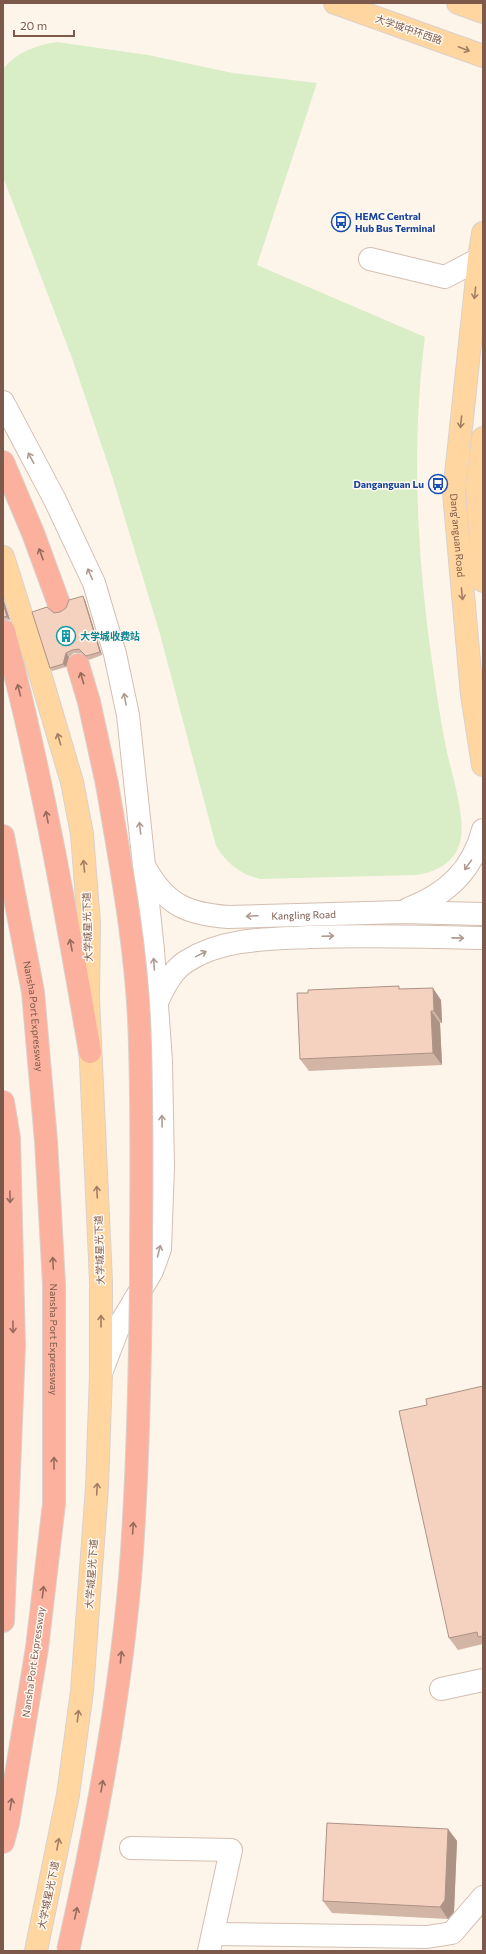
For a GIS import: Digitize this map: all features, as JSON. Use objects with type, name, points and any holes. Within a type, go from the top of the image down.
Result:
[{"type":"highway","points":[[3,462],[33,533],[58,604]]},
{"type":"highway","points":[[4,631],[28,727],[45,807],[90,1052]]},
{"type":"highway","points":[[68,1951],[96,1821],[120,1670],[130,1578],[138,1438],[142,1120],[139,1016],[129,920],[107,784],[95,728],[78,665]]},
{"type":"highway","name":"Nansha Port Expressway","points":[[3,836],[33,992],[46,1141],[54,1308],[54,1504],[37,1648],[8,1823],[3,1842]]},
{"type":"highway","points":[[3,1102],[9,1138],[14,1346],[3,1621]]},
{"type":"main road","name":"大学城中环西路","points":[[335,3],[483,56]]},
{"type":"main road","points":[[458,3],[483,12]]},
{"type":"main road","name":"Dang'anguan Road","points":[[483,233],[479,258],[454,493],[472,695],[483,766]]},
{"type":"main road","points":[[483,438],[477,486],[483,581]]},
{"type":"main road","name":"大学城星光下道","points":[[3,557],[72,782],[82,834],[89,923],[88,998],[101,1281],[101,1374],[98,1487],[82,1691],[68,1795],[36,1951]]},
{"type":"street","points":[[370,260],[445,277],[479,258]]},
{"type":"street","points":[[3,402],[55,500],[94,583],[123,684],[128,715],[144,866],[161,1061],[163,1167],[160,1249],[152,1271],[119,1326],[101,1374]]},
{"type":"street","points":[[402,912],[430,901],[455,881],[469,864],[479,846],[483,830]]},
{"type":"street","name":"Kangling Road","points":[[144,866],[163,894],[175,904],[191,912],[207,916],[228,917],[402,912],[483,914]]},
{"type":"street","points":[[157,1002],[170,976],[186,962],[203,952],[225,945],[267,939],[350,936],[483,938]]},
{"type":"street","points":[[441,1689],[483,1680]]},
{"type":"street","points":[[131,1848],[231,1850],[211,1943],[427,1937],[448,1935],[456,1930],[483,1897]]},
{"type":"green space","points":[[57,42],[148,55],[233,73],[317,83],[257,265],[425,337],[418,420],[417,461],[423,586],[436,689],[445,742],[460,807],[462,829],[459,846],[455,853],[451,859],[439,868],[416,875],[261,879],[247,875],[240,871],[225,858],[216,846],[160,634],[112,476],[72,358],[3,177],[3,69],[14,58],[27,50]]},
{"type":"building","name":"大学城收费站","points":[[83,596],[100,652],[86,656],[79,649],[72,650],[66,653],[63,664],[50,668],[32,612],[47,607],[54,613],[60,612],[66,608],[69,600]]},
{"type":"building","points":[[3,603],[7,617],[3,616]]},
{"type":"building","points":[[399,986],[399,989],[433,988],[434,1011],[431,1011],[433,1053],[300,1059],[297,993],[308,993],[308,990]]},
{"type":"building","points":[[483,1386],[483,1636],[478,1637],[477,1632],[449,1638],[399,1411],[427,1405],[426,1399]]},
{"type":"building","points":[[327,1823],[448,1829],[445,1900],[440,1907],[323,1901]]},
{"type":"place","name":"HEMC Central Hub Bus Terminal","points":[[341,222]]},
{"type":"place","name":"Danganguan Lu","points":[[438,484]]},
{"type":"place","name":"大学城收费站","points":[[66,636]]}]
